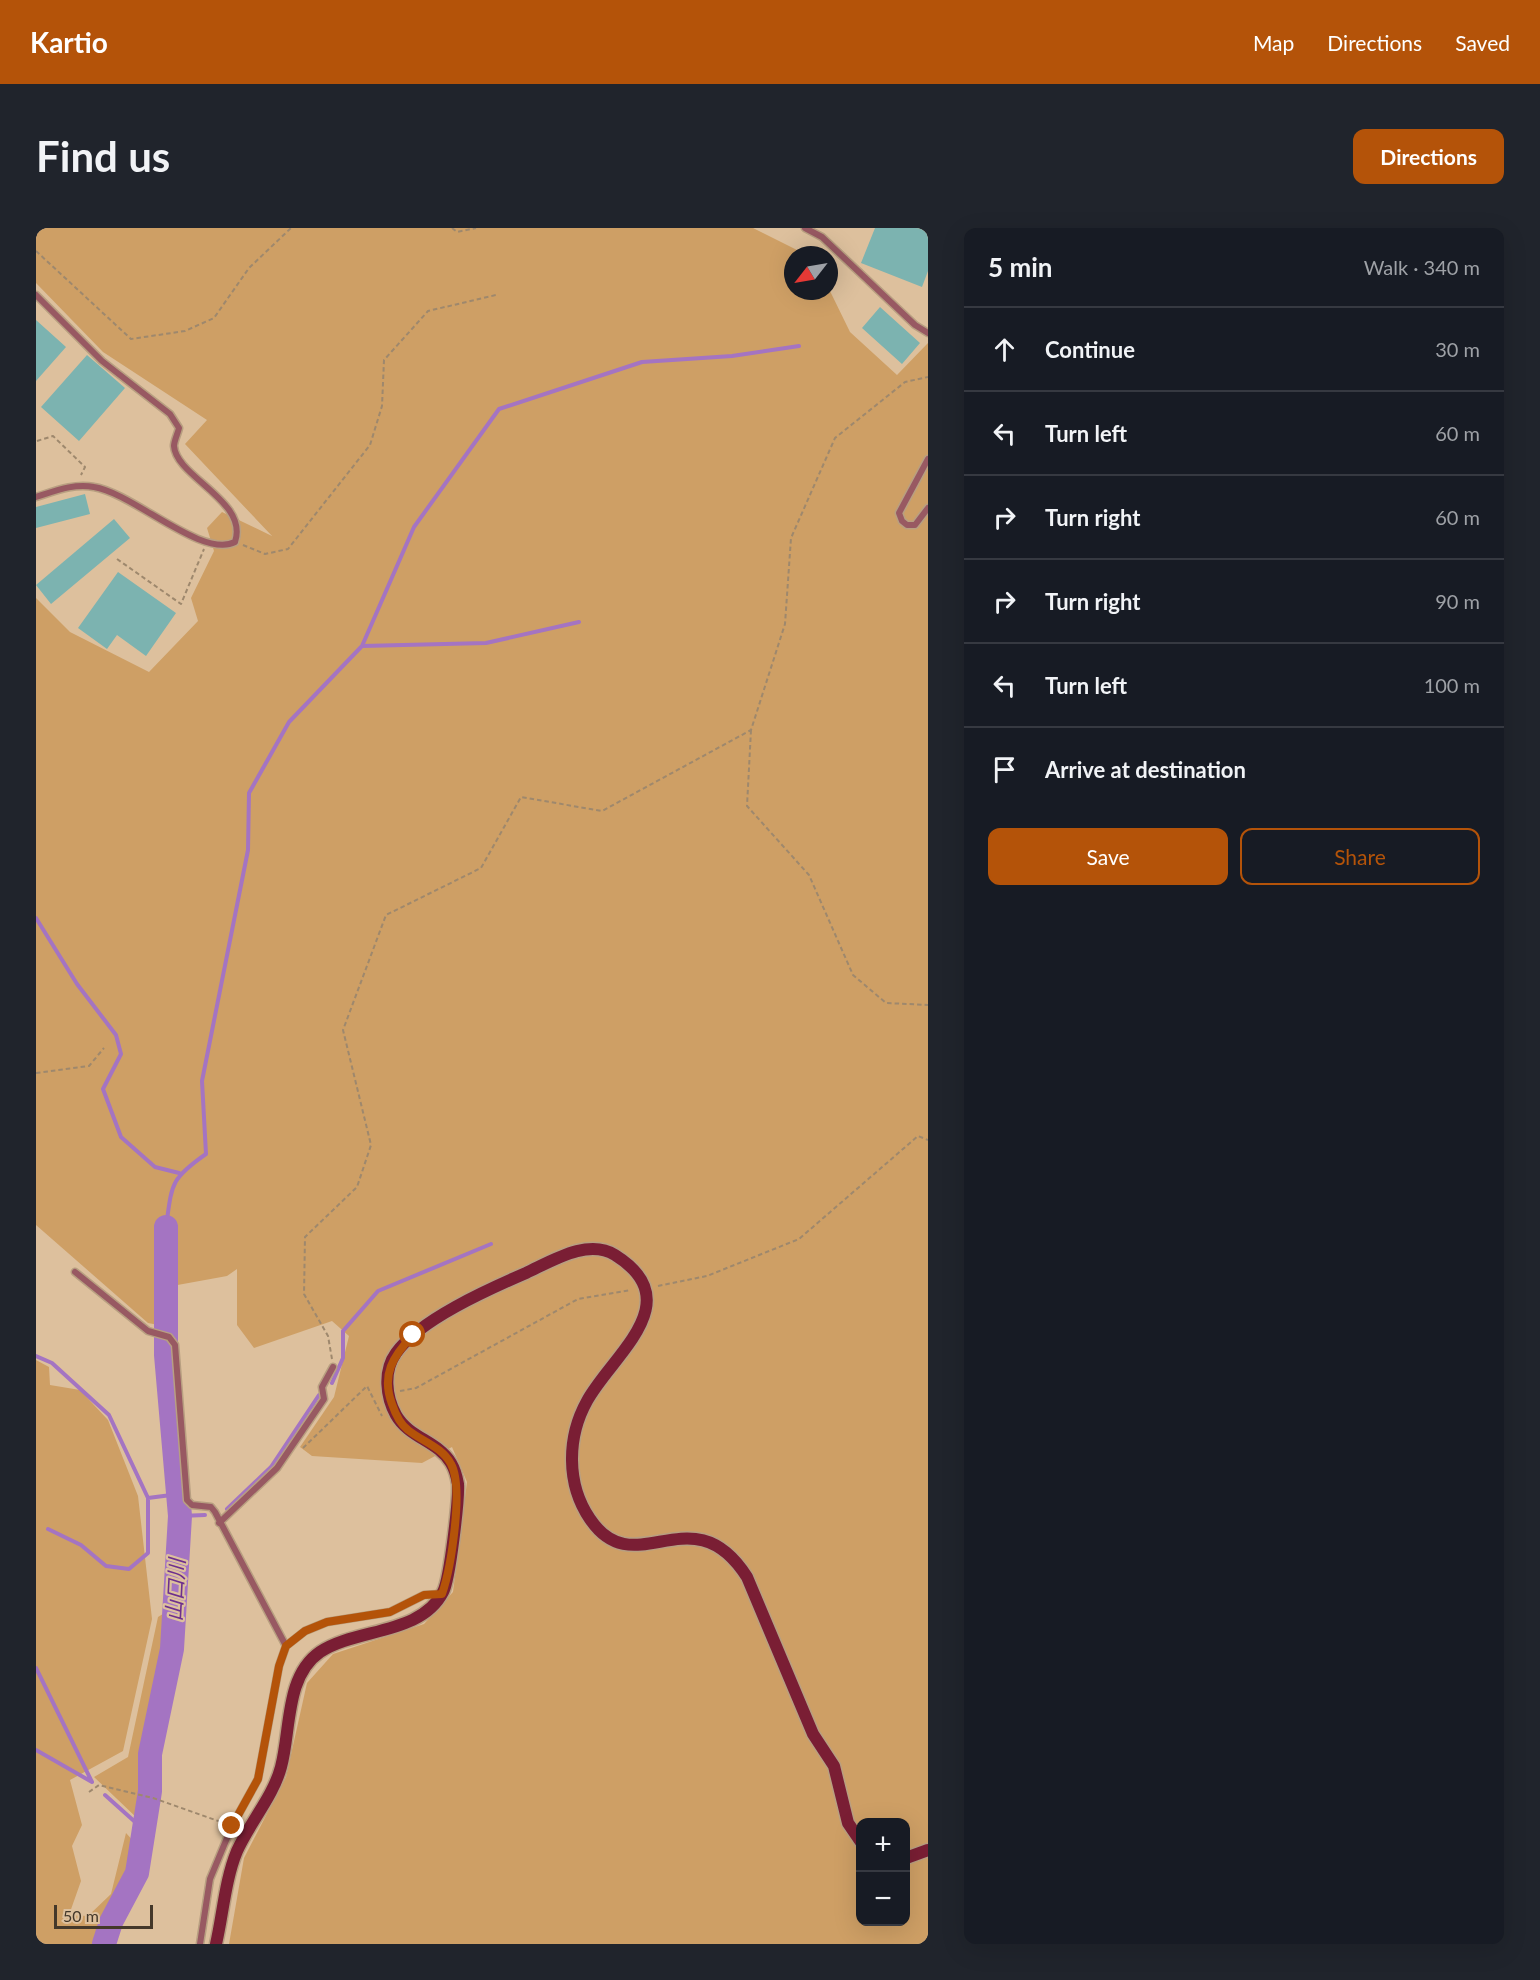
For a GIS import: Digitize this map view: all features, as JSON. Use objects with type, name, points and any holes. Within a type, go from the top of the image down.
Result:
[{"type":"street","points":[[805,228],[822,237],[915,325],[928,333]]},
{"type":"street","points":[[36,296],[102,361],[170,414],[179,428],[174,447],[179,458],[230,510],[238,533],[236,542],[227,546],[207,543],[117,493],[94,487],[75,486],[36,497]]},
{"type":"street","points":[[928,459],[899,513],[902,521],[907,525],[915,525],[928,508]]},
{"type":"street","points":[[216,1944],[236,1855],[281,1768],[296,1683],[305,1667],[320,1652],[338,1643],[413,1619],[431,1607],[442,1594],[448,1575],[458,1482],[451,1463],[438,1449],[407,1430],[396,1415],[388,1393],[387,1372],[395,1353],[413,1335],[446,1313],[501,1284],[572,1252],[597,1248],[609,1251],[623,1260],[636,1274],[644,1288],[647,1303],[644,1319],[634,1339],[588,1399],[575,1428],[572,1470],[576,1489],[590,1519],[603,1534],[621,1545],[635,1547],[682,1537],[697,1538],[717,1545],[738,1563],[747,1577],[813,1734],[834,1766],[848,1823],[856,1835]]},
{"type":"street","points":[[75,1272],[148,1331],[169,1337],[175,1345],[187,1500],[192,1505],[211,1507],[286,1646]]},
{"type":"street","points":[[219,1523],[277,1468],[324,1399],[322,1387],[333,1367]]},
{"type":"street","points":[[200,1944],[210,1879],[232,1826],[258,1779],[279,1666],[286,1646],[305,1631],[327,1622],[390,1612],[424,1595],[442,1594]]},
{"type":"street","points":[[910,1857],[928,1850]]},
{"type":"path","points":[[36,251],[131,339],[185,331],[214,318],[249,268],[291,228]]},
{"type":"path","points":[[452,228],[457,232],[476,228]]},
{"type":"path","points":[[236,542],[265,554],[288,549],[370,445],[382,406],[384,360],[428,311],[496,295]]},
{"type":"path","points":[[928,377],[905,382],[834,438],[791,538],[785,624],[751,730],[747,806],[809,875],[853,975],[886,1003],[928,1005]]},
{"type":"path","points":[[37,441],[53,436],[86,467],[75,486]]},
{"type":"path","points":[[117,559],[181,604],[207,543]]},
{"type":"path","points":[[333,1367],[328,1336],[304,1294],[305,1237],[357,1186],[371,1145],[343,1030],[386,915],[481,868],[521,797],[602,811],[751,730]]},
{"type":"path","points":[[36,1073],[89,1066],[104,1048]]},
{"type":"path","points":[[388,1393],[416,1388],[578,1299],[707,1276],[799,1239],[918,1136],[928,1140]]},
{"type":"path","points":[[301,1450],[316,1438],[367,1386],[381,1416],[396,1415]]},
{"type":"path","points":[[89,1791],[99,1785],[142,1795],[232,1826]]},
{"type":"shaded area","points":[[36,228],[753,228],[789,246],[784,246],[784,300],[834,300],[850,332],[897,375],[928,343],[928,1944],[229,1944],[244,1858],[286,1777],[307,1683],[333,1654],[424,1624],[453,1592],[467,1482],[452,1447],[422,1463],[312,1456],[300,1447],[334,1397],[349,1336],[332,1321],[254,1348],[237,1325],[237,1269],[227,1276],[172,1286],[174,1328],[148,1323],[36,1225],[36,598],[70,632],[149,672],[198,621],[191,598],[214,551],[207,528],[222,512],[272,536],[185,444],[207,420],[103,352],[36,283]]},
{"type":"shaded area","points":[[36,1360],[49,1367],[50,1385],[80,1390],[108,1420],[138,1496],[152,1619],[123,1751],[70,1780],[82,1825],[72,1846],[81,1881],[69,1915],[88,1916],[111,1894],[126,1833],[136,1844],[133,1871],[104,1920],[96,1944],[36,1944]]},
{"type":"shaded area","points":[[166,1612],[165,1645],[142,1746],[138,1819],[94,1777],[128,1757],[158,1617]]},
{"type":"building","points":[[875,228],[928,228],[928,271],[922,287],[861,263]]},
{"type":"building","points":[[880,307],[920,343],[902,364],[862,328]]},
{"type":"building","points":[[36,320],[66,347],[36,381]]},
{"type":"building","points":[[87,355],[125,388],[79,441],[41,407]]},
{"type":"building","points":[[85,494],[90,514],[36,528],[36,507]]},
{"type":"building","points":[[114,519],[130,538],[51,604],[36,585]]},
{"type":"building","points":[[118,572],[176,613],[146,656],[117,635],[107,649],[78,628]]},
{"type":"waterway","points":[[166,1227],[175,1184],[185,1170],[206,1154],[202,1081],[248,850],[249,793],[289,722],[362,646],[414,527],[499,409],[642,362],[732,356],[799,346]]},
{"type":"waterway","points":[[362,646],[486,643],[579,622]]},
{"type":"waterway","points":[[36,918],[77,984],[116,1035],[121,1054],[103,1089],[121,1137],[155,1167],[179,1173]]},
{"type":"waterway","name":"山口川","points":[[104,1944],[111,1922],[137,1873],[150,1791],[150,1754],[172,1649],[180,1516],[166,1355],[166,1227]]},
{"type":"waterway","points":[[332,1383],[343,1358],[343,1331],[378,1291],[491,1244]]},
{"type":"waterway","points":[[36,1356],[52,1363],[109,1415],[148,1498],[179,1494]]},
{"type":"waterway","points":[[227,1509],[271,1467],[319,1395]]},
{"type":"waterway","points":[[48,1529],[81,1545],[106,1566],[129,1569],[148,1553],[148,1498]]},
{"type":"waterway","points":[[180,1516],[205,1515]]},
{"type":"waterway","points":[[36,1668],[92,1782],[36,1750]]},
{"type":"waterway","points":[[105,1795],[134,1821],[143,1835]]},
{"type":"route","points":[[232,1826],[258,1779],[279,1666],[286,1646],[305,1631],[327,1622],[390,1612],[424,1595],[442,1594],[448,1575],[458,1482],[451,1463],[438,1449],[407,1430],[396,1415],[388,1393],[387,1372],[395,1353],[413,1335]]}]
